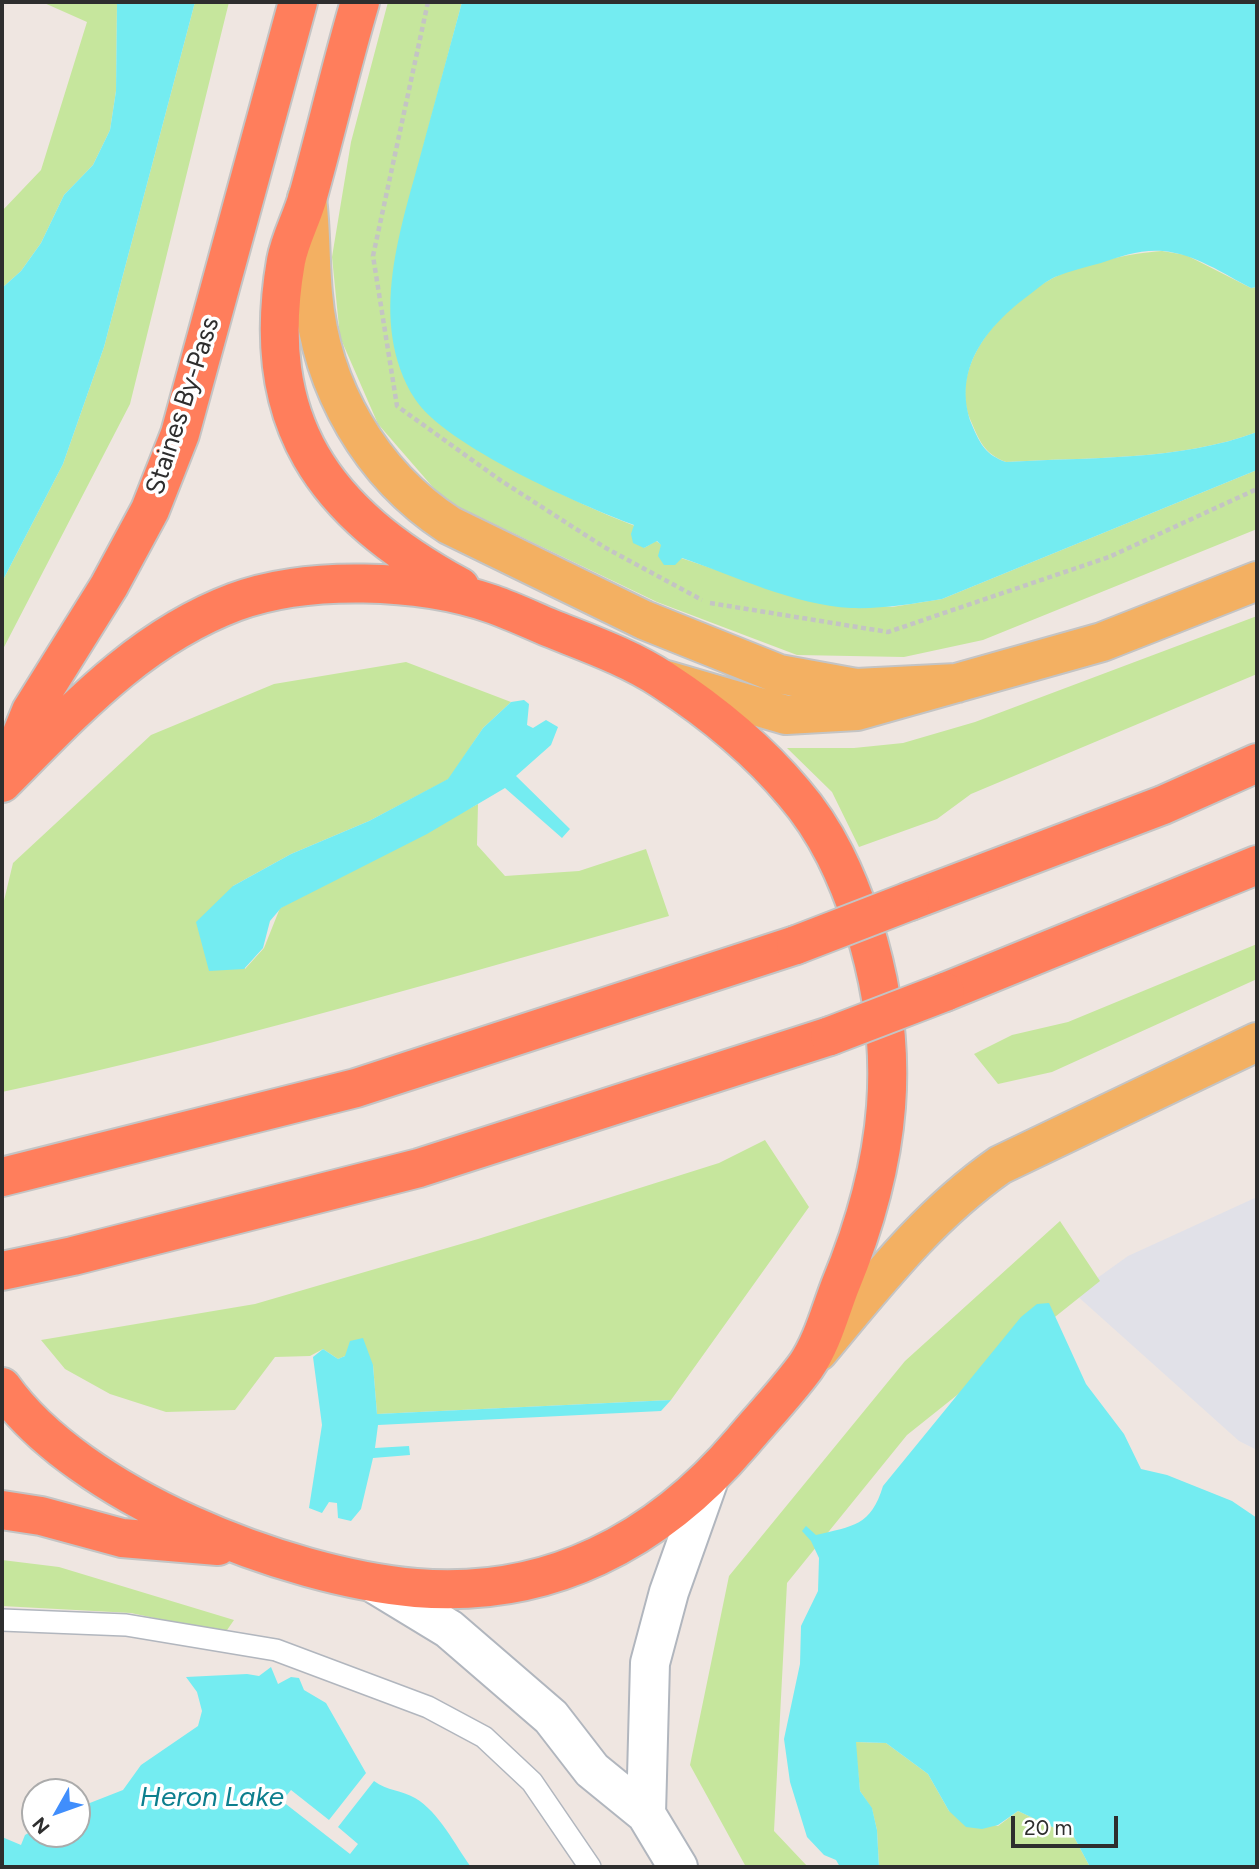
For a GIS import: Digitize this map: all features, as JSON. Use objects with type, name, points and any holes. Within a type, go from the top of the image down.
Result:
[{"type":"highway","name":"Staines By-Pass","points":[[2,783],[31,711],[109,586],[150,510],[180,434],[298,2]]},
{"type":"highway","points":[[2,1387],[37,1426],[106,1480],[245,1548],[315,1570],[375,1584],[446,1590],[513,1584],[547,1576],[626,1545],[708,1482],[810,1361],[854,1253],[880,1166],[888,1080],[886,1015],[877,968],[839,859],[793,792],[731,732],[661,678],[490,603],[427,569],[359,518],[313,464],[299,435],[287,395],[278,320],[286,258],[307,198],[359,2]]},
{"type":"highway","points":[[2,783],[132,658],[166,635],[239,601],[297,588],[361,585],[412,587],[490,603]]},
{"type":"highway","points":[[2,1177],[53,1167],[356,1088],[796,945],[1163,805],[1257,763]]},
{"type":"highway","points":[[2,1271],[73,1256],[419,1168],[830,1036],[1257,865]]},
{"type":"highway","points":[[2,1510],[41,1516],[122,1538],[245,1548]]},
{"type":"main road","points":[[307,198],[314,261],[313,293],[319,331],[333,379],[359,435],[376,460],[419,506],[484,543],[644,620],[779,674],[856,688],[957,683]]},
{"type":"main road","points":[[661,678],[786,715],[857,711],[1102,642],[1257,581]]},
{"type":"main road","points":[[810,1361],[925,1227],[964,1190],[1000,1165],[1257,1042]]},
{"type":"main road","points":[[646,1814],[650,1663],[668,1592],[708,1482]]},
{"type":"main road","points":[[375,1584],[449,1629],[551,1717],[592,1770],[646,1814],[678,1867]]},
{"type":"lane","points":[[2,1620],[126,1625],[276,1650],[429,1707],[484,1737],[532,1782],[590,1867]]},
{"type":"path","points":[[428,2],[373,256],[397,405],[500,480],[604,547],[709,603],[888,632],[1109,556],[1257,489]]},
{"type":"shaded area","points":[[1257,1197],[1257,1450],[1239,1441],[1075,1294],[1128,1256]]},
{"type":"green space","points":[[42,2],[117,2],[116,91],[110,130],[93,165],[64,195],[41,243],[21,271],[2,288],[2,211],[41,170],[87,22]]},
{"type":"green space","points":[[195,2],[229,2],[130,404],[2,651],[2,582],[63,464],[104,347]]},
{"type":"green space","points":[[388,2],[462,2],[400,235],[436,421],[484,451],[557,492],[635,526],[644,548],[656,541],[681,558],[806,600],[892,607],[942,599],[1257,470],[1257,529],[983,640],[904,657],[797,655],[657,602],[444,500],[378,424],[340,337],[332,257],[351,142]]},
{"type":"green space","points":[[1162,251],[1186,255],[1251,288],[1257,287],[1257,432],[1197,448],[1133,456],[1006,462],[992,455],[976,433],[965,398],[967,376],[974,356],[1000,319],[1035,289],[1064,273],[1106,260]]},
{"type":"green space","points":[[1257,616],[1257,674],[971,794],[937,819],[859,847],[832,792],[787,748],[854,748],[903,743],[975,722]]},
{"type":"green space","points":[[406,662],[511,702],[483,728],[449,779],[369,821],[291,854],[233,886],[245,969],[264,948],[280,908],[478,804],[477,845],[505,876],[579,871],[646,849],[669,916],[254,1032],[2,1092],[2,909],[13,863],[151,735],[274,684]]},
{"type":"green space","points":[[1257,944],[1257,979],[1052,1072],[998,1084],[974,1054],[1012,1035],[1068,1022]]},
{"type":"green space","points":[[765,1140],[809,1207],[671,1400],[377,1414],[373,1365],[345,1356],[338,1359],[323,1349],[310,1356],[275,1357],[235,1410],[166,1412],[110,1394],[65,1369],[41,1340],[255,1304],[478,1239],[719,1163]]},
{"type":"green space","points":[[1060,1221],[1100,1281],[907,1435],[787,1583],[774,1831],[808,1867],[746,1867],[690,1765],[729,1576],[905,1361]]},
{"type":"green space","points":[[2,1560],[59,1567],[234,1620],[225,1633],[131,1613],[2,1606]]},
{"type":"green space","points":[[855,1742],[886,1743],[928,1774],[949,1811],[998,1826],[1018,1811],[1074,1837],[1090,1867],[879,1867],[877,1830],[872,1809],[860,1791]]},
{"type":"water","points":[[117,2],[195,2],[104,347],[63,464],[2,582],[2,288],[21,271],[41,243],[64,195],[93,165],[110,130],[116,91]]},
{"type":"water","points":[[462,2],[1257,2],[1257,287],[1251,288],[1198,260],[1163,251],[1132,254],[1066,273],[1045,283],[999,321],[977,351],[966,386],[967,405],[978,438],[984,448],[1006,462],[1165,453],[1197,448],[1257,432],[1257,470],[942,599],[931,601],[874,608],[830,606],[786,596],[682,558],[675,565],[664,565],[658,556],[661,545],[657,541],[644,548],[633,543],[631,534],[634,525],[582,504],[516,472],[454,435],[431,417],[415,399],[400,369],[390,306],[398,241]]},
{"type":"water","points":[[524,700],[529,704],[527,725],[533,728],[546,720],[558,727],[551,745],[516,776],[570,829],[562,838],[505,788],[427,834],[281,908],[270,921],[263,948],[244,969],[209,971],[196,922],[233,886],[291,854],[369,821],[448,779],[483,728],[511,702]]},
{"type":"water","points":[[1049,1303],[1086,1384],[1124,1434],[1141,1469],[1167,1475],[1232,1501],[1257,1518],[1257,1867],[1090,1867],[1074,1837],[1018,1811],[998,1825],[982,1829],[966,1827],[949,1811],[928,1774],[886,1743],[856,1742],[860,1791],[872,1808],[877,1830],[879,1867],[840,1867],[836,1860],[824,1855],[807,1837],[790,1782],[784,1739],[800,1664],[801,1626],[818,1591],[819,1558],[811,1541],[802,1531],[806,1526],[816,1535],[850,1526],[866,1517],[873,1509],[883,1486],[1021,1317],[1037,1304]]},
{"type":"water","points":[[363,1338],[373,1365],[377,1414],[671,1400],[661,1411],[378,1425],[375,1448],[409,1446],[410,1455],[373,1458],[361,1509],[351,1521],[338,1518],[337,1503],[329,1502],[322,1513],[309,1508],[322,1425],[313,1357],[323,1349],[338,1359],[345,1356],[350,1341]]},
{"type":"water","name":"Heron Lake","points":[[271,1667],[278,1684],[291,1677],[299,1678],[304,1690],[326,1703],[366,1773],[329,1820],[291,1790],[282,1801],[350,1854],[358,1844],[338,1827],[374,1781],[410,1795],[424,1804],[439,1820],[471,1867],[2,1867],[2,1837],[21,1845],[21,1848],[91,1848],[91,1803],[123,1790],[141,1765],[198,1726],[202,1711],[197,1692],[186,1677],[247,1674],[259,1676]]}]
